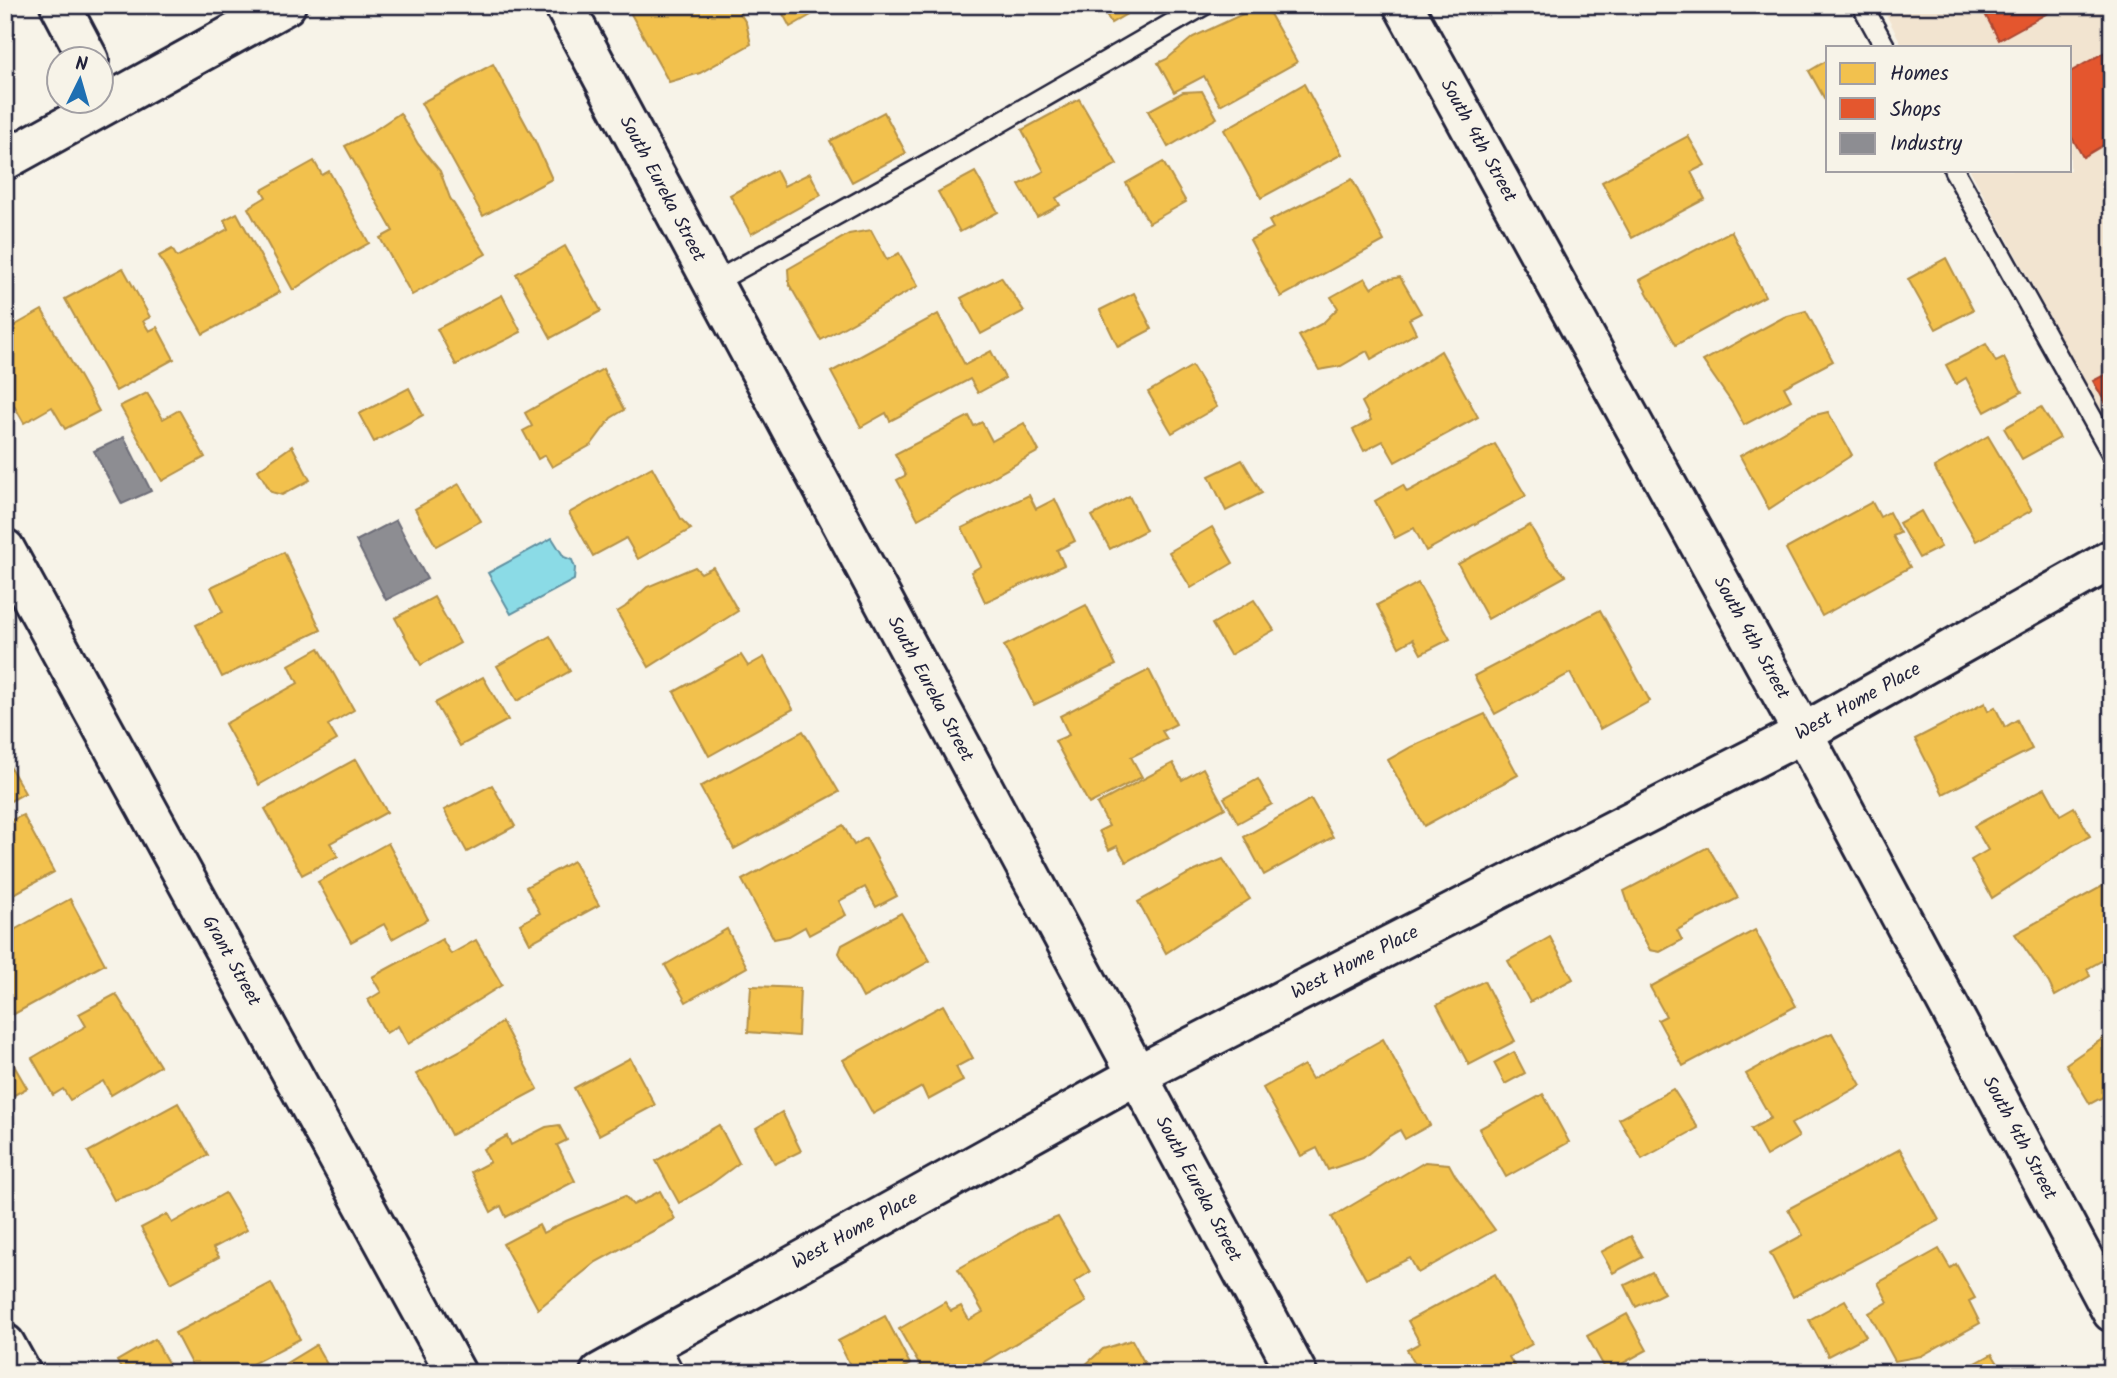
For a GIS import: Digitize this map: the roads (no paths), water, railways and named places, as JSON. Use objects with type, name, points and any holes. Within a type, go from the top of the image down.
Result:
[{"type":"street","points":[[60,5],[82,46]]},
{"type":"street","points":[[116,88],[286,5]]},
{"type":"street","name":"South Eureka Street","points":[[564,5],[1297,1373]]},
{"type":"street","name":"South 4th Street","points":[[1403,5],[1803,733],[2112,1312]]},
{"type":"street","points":[[5,160],[71,116]]},
{"type":"street","name":"Grant Street","points":[[5,549],[456,1373]]},
{"type":"street","name":"West Home Place","points":[[600,1373],[666,1357],[1137,1075],[1803,733],[2112,559]]},
{"type":"street","points":[[5,1344],[22,1373]]},
{"type":"lane","points":[[713,283],[933,161],[1204,5]]},
{"type":"lane","points":[[1862,5],[1884,46]]},
{"type":"lane","points":[[1955,172],[2112,454]]},
{"type":"water","points":[[552,538],[564,557],[572,560],[575,568],[574,580],[511,614],[488,573]]}]
